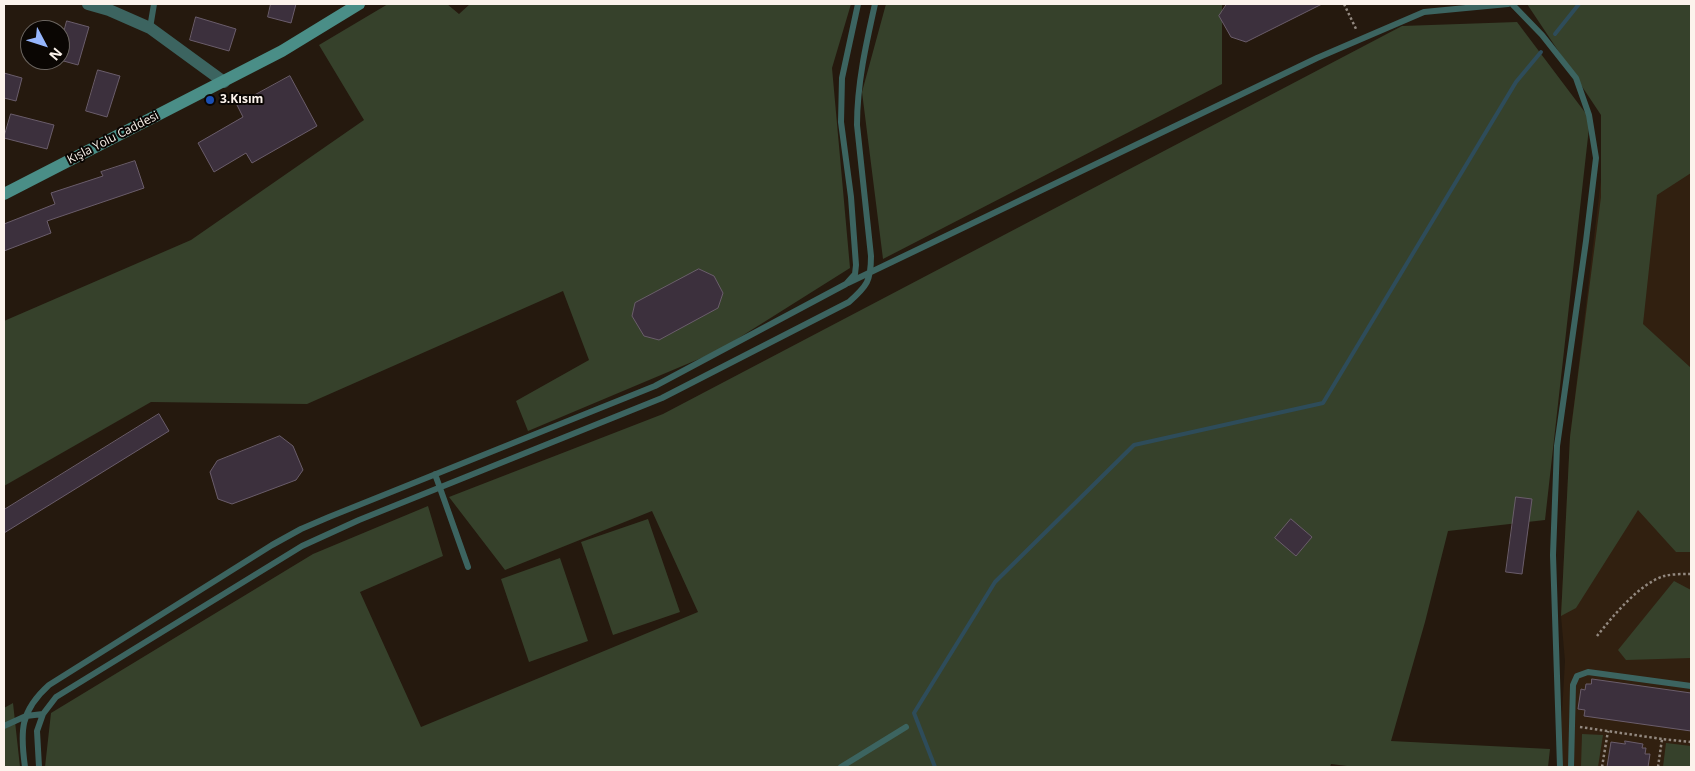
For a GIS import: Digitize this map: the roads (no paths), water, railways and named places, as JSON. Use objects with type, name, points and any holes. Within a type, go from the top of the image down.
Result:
[{"type":"street","points":[[88,4],[109,10],[150,28],[224,82]]},
{"type":"street","name":"Kışla Yolu Caddesi","points":[[4,194],[282,51],[359,4]]},
{"type":"lane","points":[[150,28],[154,4]]},
{"type":"lane","points":[[846,284],[855,274],[856,265],[851,197],[841,122],[842,78],[858,4]]},
{"type":"lane","points":[[39,767],[37,731],[43,714],[56,697],[302,546],[359,520],[662,398],[849,302],[861,291],[871,272],[871,256],[857,126],[857,108],[859,84],[875,4]]},
{"type":"lane","points":[[1424,12],[1432,4]]},
{"type":"lane","points":[[25,767],[23,730],[26,716],[36,697],[49,686],[272,545],[329,516],[655,386],[846,284],[1317,58],[1424,12],[1508,4]]},
{"type":"lane","points":[[1512,4],[1542,35],[1576,78],[1588,115],[1596,158],[1557,446],[1553,556],[1560,767]]},
{"type":"lane","points":[[435,474],[468,567]]},
{"type":"lane","points":[[1571,767],[1573,685],[1577,676],[1588,672],[1691,686]]},
{"type":"lane","points":[[4,726],[26,716],[43,714]]},
{"type":"lane","points":[[840,767],[906,727]]},
{"type":"waterway","points":[[1555,34],[1579,4]]},
{"type":"waterway","points":[[935,767],[914,713],[995,582],[1134,445],[1323,403],[1516,82],[1541,52]]},
{"type":"place","name":"3.Kısım","points":[[210,100]]}]
